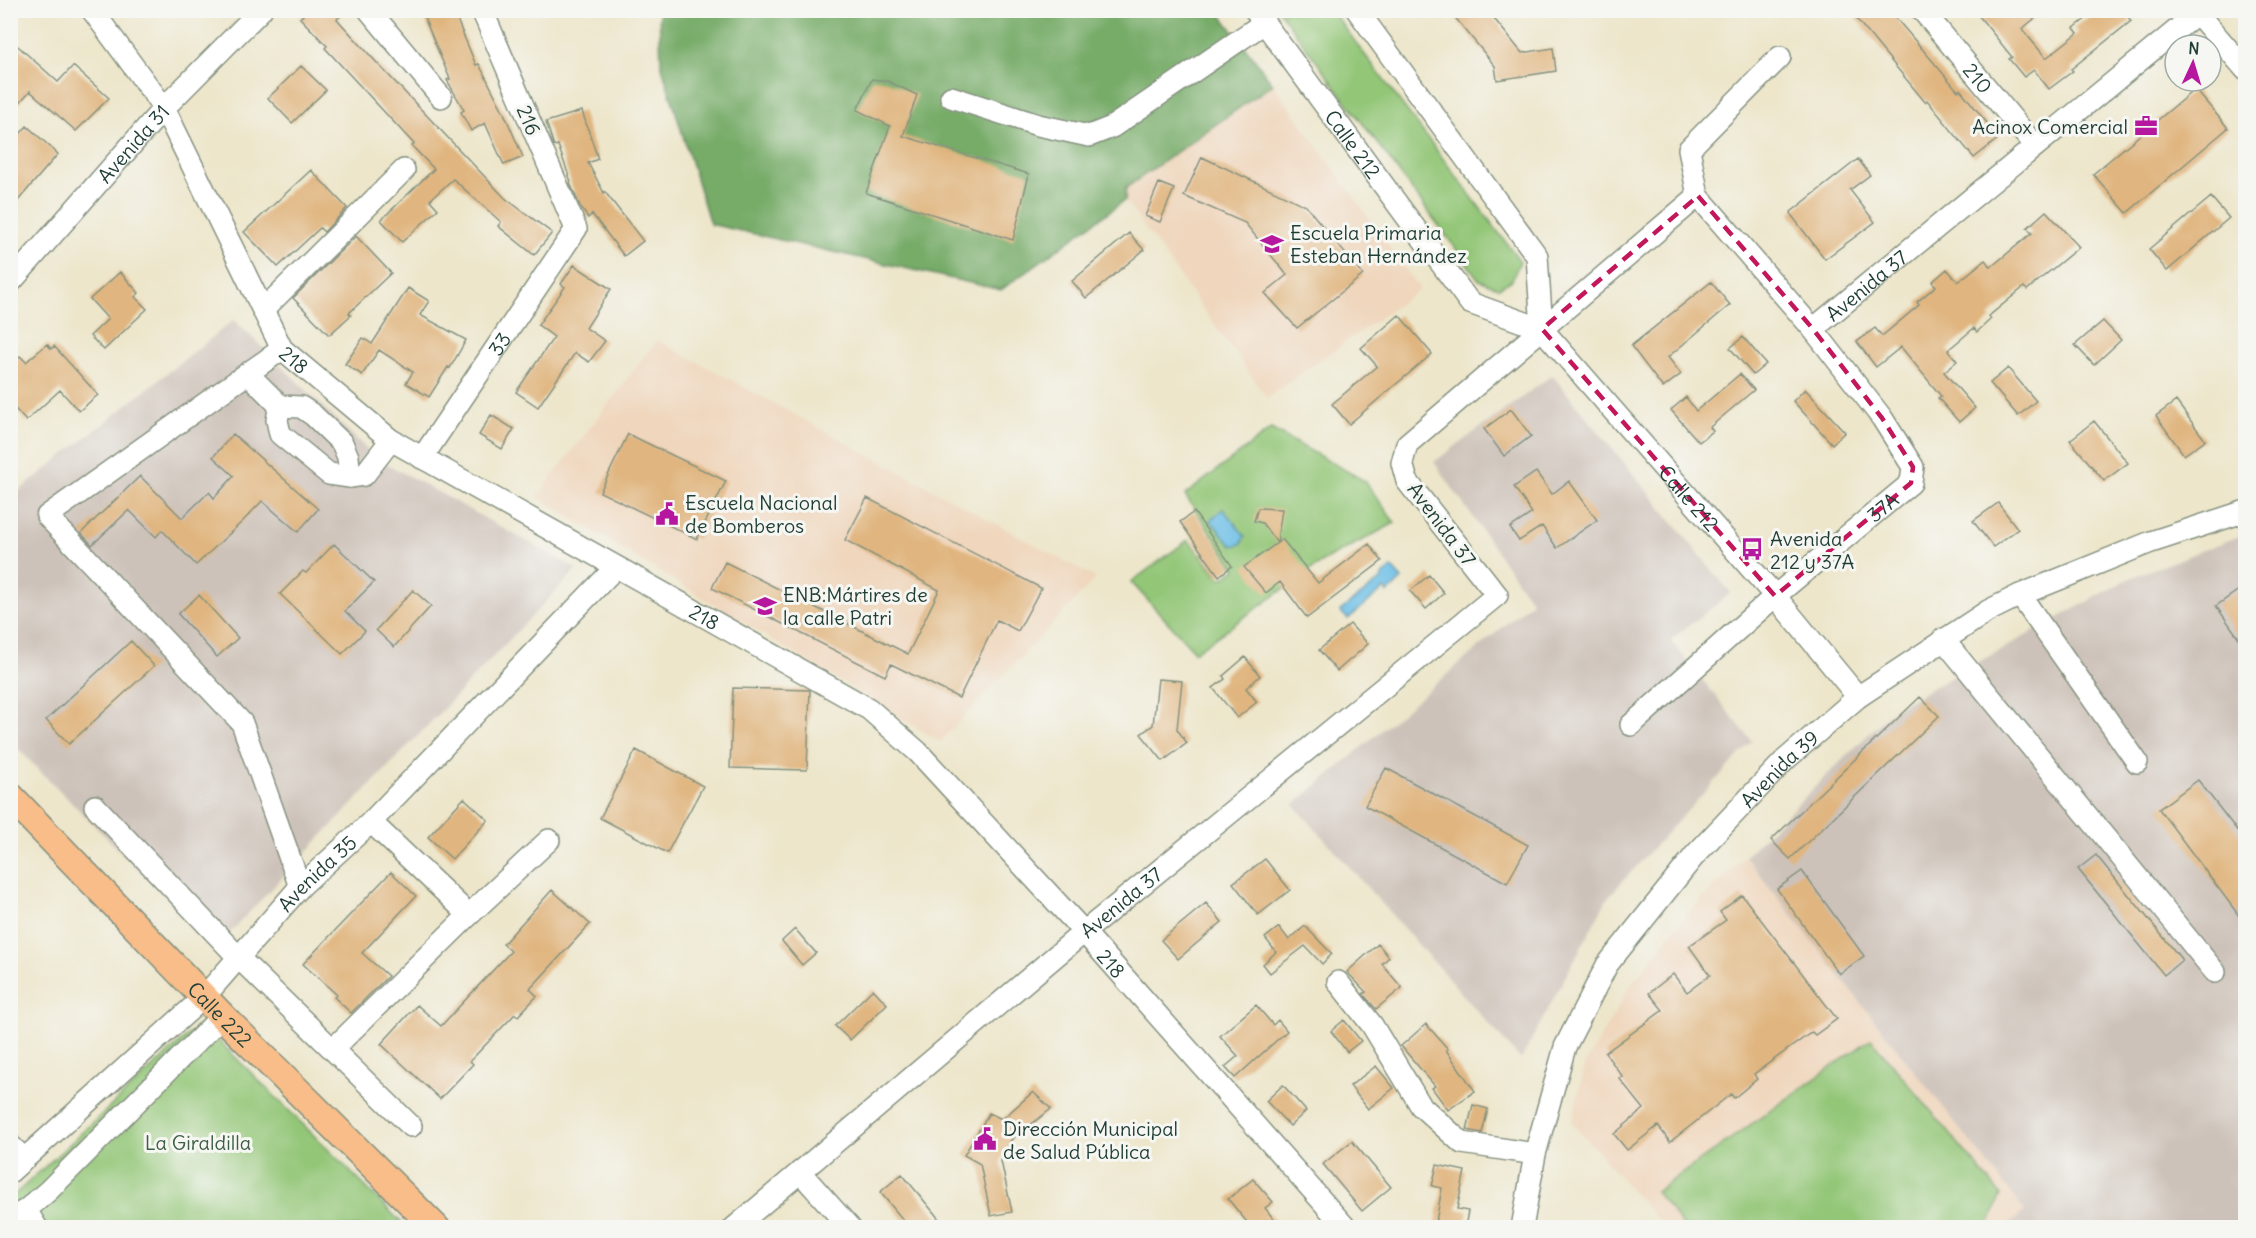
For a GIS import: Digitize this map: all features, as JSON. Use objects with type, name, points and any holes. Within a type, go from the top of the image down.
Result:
[{"type":"main road","name":"Calle 222","points":[[10,796],[213,1007],[436,1227]]},
{"type":"street","name":"218","points":[[92,10],[164,108],[282,349],[391,440],[869,709],[918,752],[1084,932],[1340,1226]]},
{"type":"street","name":"Avenida 31","points":[[10,283],[164,108],[261,10]]},
{"type":"street","points":[[369,10],[441,97]]},
{"type":"street","name":"216","points":[[482,10],[576,229]]},
{"type":"street","points":[[1357,10],[1537,256],[1542,329]]},
{"type":"street","name":"210","points":[[1923,10],[2035,146]]},
{"type":"street","points":[[2199,12],[2246,70]]},
{"type":"street","name":"Avenida 37","points":[[734,1227],[1084,932],[1497,595],[1407,481],[1402,463],[1407,444],[1698,196],[1813,329],[2199,12]]},
{"type":"street","points":[[951,97],[1038,125],[1089,136],[1112,127],[1259,17]]},
{"type":"street","name":"Calle 212","points":[[1259,17],[1470,303],[1542,329],[1776,596],[1858,697]]},
{"type":"street","points":[[1698,196],[1689,149],[1780,57]]},
{"type":"street","points":[[263,310],[404,170]]},
{"type":"street","name":"33","points":[[422,458],[576,229]]},
{"type":"street","name":"37A","points":[[1631,725],[1776,596],[1911,483],[1912,467],[1882,418],[1813,329]]},
{"type":"street","points":[[282,349],[47,516],[242,723],[300,887]]},
{"type":"street","points":[[248,374],[280,406],[301,407],[313,415],[342,443],[348,457],[350,477]]},
{"type":"street","points":[[280,406],[277,420],[280,434],[329,474],[350,477],[364,475],[391,440]]},
{"type":"street","name":"Avenida 39","points":[[1522,1227],[1535,1154],[1565,1047],[1607,965],[1695,855],[1785,760],[1858,697],[1988,611],[2020,595],[2151,542],[2246,511]]},
{"type":"street","name":"Avenida 35","points":[[15,1159],[213,1007],[239,958],[300,887],[371,822],[616,567]]},
{"type":"street","points":[[2020,595],[2136,762]]},
{"type":"street","points":[[1943,639],[2215,972]]},
{"type":"street","points":[[95,806],[239,958],[411,1126]]},
{"type":"street","points":[[371,822],[469,915]]},
{"type":"street","points":[[333,1049],[549,840]]},
{"type":"street","points":[[1338,982],[1372,1026],[1422,1106],[1462,1143],[1535,1154]]},
{"type":"street","points":[[25,1219],[213,1007]]},
{"type":"street","points":[[800,1172],[850,1227]]},
{"type":"highlighted area","points":[[1698,196],[1813,329],[1882,418],[1913,467],[1911,483],[1775,596],[1542,329]]},
{"type":"shaded area","name":"Escuela Primaria Esteban Hernández","points":[[1273,84],[1420,289],[1267,398],[1125,200],[1126,188]]},
{"type":"shaded area","points":[[234,320],[376,458],[577,569],[216,947],[11,742],[11,497]]},
{"type":"shaded area","points":[[657,340],[1096,578],[940,742],[537,497]]},
{"type":"shaded area","points":[[1552,375],[1731,593],[1670,640],[1752,741],[1608,897],[1521,1060],[1294,805],[1532,602],[1434,462]]},
{"type":"shaded area","points":[[2245,534],[2245,1227],[2006,1227],[2025,1211],[1745,856],[1894,709],[2130,578]]},
{"type":"shaded area","points":[[1745,856],[2026,1211],[2006,1228],[1664,1227],[1572,1123],[1585,1064],[1630,986],[1683,918]]},
{"type":"green space","points":[[659,11],[1218,11],[1273,84],[1126,188],[1125,200],[1001,290],[710,224],[661,64]]},
{"type":"green space","points":[[1279,11],[1332,11],[1520,261],[1512,280],[1499,288],[1479,280]]},
{"type":"green space","points":[[1271,429],[1365,481],[1395,523],[1325,560],[1195,652],[1131,582],[1188,540],[1221,579],[1236,569],[1185,495]]},
{"type":"green space","name":"La Giraldilla","points":[[201,1023],[406,1227],[11,1228],[11,1198]]},
{"type":"green space","points":[[1871,1039],[2001,1195],[1988,1227],[1684,1227],[1656,1192]]},
{"type":"water","points":[[1223,509],[1245,536],[1241,544],[1232,546],[1210,520]]},
{"type":"water","points":[[1392,568],[1402,579],[1388,593],[1384,589],[1348,619],[1340,611],[1382,579],[1382,576]]},
{"type":"building","points":[[308,10],[347,10],[337,19],[377,63],[505,198],[552,233],[534,255],[498,226],[501,222],[453,179],[430,200],[438,209],[402,242],[381,220],[434,169],[300,18]]},
{"type":"building","points":[[421,10],[453,10],[476,65],[479,64],[523,157],[504,165],[485,123],[471,131],[461,112],[464,110],[447,80],[450,79]]},
{"type":"building","points":[[1449,10],[1487,10],[1522,53],[1553,48],[1556,71],[1497,80],[1495,66]]},
{"type":"building","points":[[1849,10],[1889,10],[1958,91],[1960,89],[1999,138],[1974,158]]},
{"type":"building","points":[[1974,10],[2045,10],[2022,29],[2046,58],[2078,33],[2074,28],[2097,10],[2123,10],[2131,21],[2049,89],[2034,70],[2024,77],[2009,59],[2012,57]]},
{"type":"building","points":[[10,39],[58,82],[73,66],[109,98],[76,131],[30,91],[10,113]]},
{"type":"building","points":[[301,66],[326,90],[292,123],[268,98]]},
{"type":"building","points":[[872,79],[887,81],[917,95],[903,136],[1029,174],[1013,240],[866,193],[890,126],[857,110]]},
{"type":"building","points":[[2190,93],[2198,93],[2228,128],[2127,213],[2093,174]]},
{"type":"building","points":[[582,111],[598,159],[588,163],[604,193],[643,241],[624,256],[592,214],[588,218],[581,208],[558,145],[554,146],[546,122]]},
{"type":"building","points":[[27,126],[58,154],[10,210],[10,145]]},
{"type":"building","points":[[1202,157],[1306,206],[1363,275],[1297,328],[1265,293],[1287,275],[1245,223],[1184,196]]},
{"type":"building","points":[[1858,159],[1870,175],[1850,190],[1875,222],[1825,259],[1791,212]]},
{"type":"building","points":[[311,170],[347,208],[324,232],[320,228],[278,267],[244,232]]},
{"type":"building","points":[[1159,183],[1174,189],[1160,222],[1145,216]]},
{"type":"building","points":[[2211,197],[2229,218],[2167,271],[2149,249]]},
{"type":"building","points":[[2046,211],[2079,247],[2027,290],[2024,287],[1989,316],[1991,319],[1977,332],[1974,328],[1948,350],[1957,361],[1944,372],[1975,408],[1959,422],[1938,398],[1941,396],[1901,347],[1876,367],[1857,342],[1875,328],[1882,336],[1919,305],[1917,302],[1936,286],[1932,282],[1947,269],[1958,282],[1985,260],[1991,267],[2032,233],[2027,228]]},
{"type":"building","points":[[1129,233],[1144,250],[1086,298],[1072,281]]},
{"type":"building","points":[[356,236],[391,273],[329,335],[293,298]]},
{"type":"building","points":[[574,265],[611,289],[586,328],[605,341],[589,362],[575,353],[538,407],[516,392],[554,337],[538,325],[565,287],[561,284]]},
{"type":"building","points":[[120,272],[139,293],[135,297],[147,309],[104,350],[90,336],[108,319],[90,299]]},
{"type":"building","points":[[1711,282],[1730,305],[1668,357],[1681,374],[1663,388],[1631,346]]},
{"type":"building","points":[[408,288],[429,301],[420,315],[466,340],[450,368],[448,367],[429,397],[406,383],[413,372],[379,350],[362,375],[345,364],[363,338],[372,344]]},
{"type":"building","points":[[1399,315],[1432,354],[1349,424],[1332,404],[1377,366],[1361,348]]},
{"type":"building","points":[[2103,321],[2121,340],[2094,365],[2075,345]]},
{"type":"building","points":[[1743,337],[1766,364],[1753,375],[1730,348]]},
{"type":"building","points":[[47,344],[51,349],[54,346],[98,395],[79,411],[60,390],[26,421],[10,403],[10,365],[20,356],[26,362]]},
{"type":"building","points":[[2008,368],[2036,401],[2018,416],[1990,383]]},
{"type":"building","points":[[1740,374],[1754,390],[1710,427],[1713,431],[1699,442],[1671,410],[1686,397],[1696,411]]},
{"type":"building","points":[[1805,389],[1845,432],[1832,444],[1793,401]]},
{"type":"building","points":[[2176,401],[2205,440],[2184,455],[2156,416]]},
{"type":"building","points":[[1511,409],[1531,436],[1504,456],[1484,429]]},
{"type":"building","points":[[491,415],[514,429],[502,449],[479,435]]},
{"type":"building","points":[[2094,421],[2128,463],[2104,481],[2070,440]]},
{"type":"building","points":[[233,434],[318,509],[298,532],[262,501],[196,565],[162,530],[156,537],[129,510],[92,545],[81,533],[140,476],[182,518],[209,492],[214,498],[234,476],[213,457]]},
{"type":"building","points":[[628,434],[726,481],[697,539],[600,492]]},
{"type":"building","points":[[1536,472],[1552,494],[1569,481],[1597,520],[1557,548],[1542,526],[1519,541],[1510,528],[1532,513],[1514,487]]},
{"type":"building","points":[[867,498],[1041,588],[1018,631],[997,620],[959,698],[891,664],[885,676],[712,588],[725,562],[908,654],[939,590],[845,540]]},
{"type":"building","points":[[1998,503],[2018,529],[1993,547],[1973,521]]},
{"type":"building","points":[[1258,508],[1282,509],[1277,543],[1262,523],[1254,521]]},
{"type":"building","points":[[1194,512],[1232,566],[1219,576],[1180,522]]},
{"type":"building","points":[[1282,539],[1318,583],[1369,544],[1382,561],[1307,618],[1280,582],[1266,593],[1244,567]]},
{"type":"building","points":[[334,544],[374,582],[345,611],[365,631],[342,654],[280,594],[303,571],[306,573]]},
{"type":"building","points":[[1429,575],[1444,593],[1426,609],[1410,591]]},
{"type":"building","points":[[2246,585],[2246,648],[2216,606]]},
{"type":"building","points":[[413,590],[431,606],[394,647],[376,630]]},
{"type":"building","points":[[199,595],[238,638],[217,657],[178,614]]},
{"type":"building","points":[[1350,624],[1368,644],[1337,671],[1319,650]]},
{"type":"building","points":[[131,641],[154,666],[69,744],[46,720]]},
{"type":"building","points":[[1245,657],[1260,676],[1246,688],[1257,702],[1237,718],[1213,688],[1225,679],[1223,676]]},
{"type":"building","points":[[1158,679],[1182,681],[1177,729],[1187,743],[1163,761],[1141,734],[1153,725]]},
{"type":"building","points":[[733,688],[810,690],[807,770],[730,768]]},
{"type":"building","points":[[1920,697],[1939,716],[1790,859],[1771,840]]},
{"type":"building","points":[[636,750],[703,786],[667,853],[600,818]]},
{"type":"building","points":[[1386,768],[1528,845],[1507,883],[1365,806]]},
{"type":"building","points":[[2198,780],[2246,842],[2246,925],[2159,809]]},
{"type":"building","points":[[464,798],[488,820],[452,859],[428,837]]},
{"type":"building","points":[[2096,855],[2182,960],[2164,975],[2078,869]]},
{"type":"building","points":[[1265,859],[1290,890],[1258,915],[1233,883]]},
{"type":"building","points":[[1802,871],[1864,956],[1839,974],[1777,889]]},
{"type":"building","points":[[391,872],[416,896],[362,953],[388,976],[351,1013],[334,997],[337,995],[303,964]]},
{"type":"building","points":[[552,890],[590,924],[530,989],[537,996],[518,1016],[515,1014],[470,1061],[473,1064],[440,1099],[381,1044],[417,1005],[441,1026],[511,951],[503,944]]},
{"type":"building","points":[[1742,895],[1837,1019],[1815,1035],[1812,1032],[1754,1074],[1757,1079],[1734,1098],[1731,1094],[1670,1142],[1658,1126],[1627,1150],[1614,1134],[1644,1109],[1619,1078],[1623,1077],[1605,1053],[1663,1010],[1649,993],[1673,974],[1687,992],[1710,975],[1689,946],[1726,920],[1720,912]]},
{"type":"building","points":[[1206,903],[1222,922],[1178,959],[1161,940]]},
{"type":"building","points":[[1305,926],[1332,954],[1322,964],[1305,946],[1270,973],[1263,964],[1276,952],[1265,938],[1279,927],[1289,940]]},
{"type":"building","points":[[795,929],[816,953],[802,965],[782,941]]},
{"type":"building","points":[[1378,944],[1389,957],[1382,964],[1402,988],[1376,1009],[1363,994],[1366,992],[1347,972]]},
{"type":"building","points":[[873,989],[887,1004],[850,1040],[835,1026]]},
{"type":"building","points":[[1256,1005],[1273,1025],[1278,1020],[1287,1031],[1235,1078],[1225,1067],[1238,1056],[1220,1036]]},
{"type":"building","points":[[1344,1020],[1361,1041],[1347,1052],[1331,1031]]},
{"type":"building","points":[[1426,1024],[1448,1049],[1446,1050],[1475,1091],[1448,1110],[1432,1088],[1435,1086],[1401,1046]]},
{"type":"building","points":[[1376,1066],[1394,1088],[1368,1109],[1350,1086]]},
{"type":"building","points":[[1283,1085],[1306,1111],[1290,1126],[1266,1101]]},
{"type":"building","points":[[1033,1092],[1051,1109],[1011,1140],[1001,1161],[1012,1212],[991,1216],[980,1164],[964,1155],[989,1113],[1002,1119]]},
{"type":"building","points":[[1473,1105],[1488,1109],[1482,1133],[1467,1130]]},
{"type":"building","points":[[1352,1141],[1391,1187],[1362,1211],[1323,1164]]},
{"type":"building","points":[[1437,1165],[1465,1171],[1457,1209],[1468,1211],[1465,1227],[1435,1227],[1442,1188],[1432,1186]]},
{"type":"building","points":[[902,1174],[945,1227],[909,1227],[880,1192]]},
{"type":"building","points":[[1253,1179],[1273,1202],[1265,1208],[1280,1227],[1251,1227],[1228,1199]]},
{"type":"place","name":"Acinox Comercial","points":[[2146,126]]},
{"type":"place","name":"Escuela Primaria Esteban Hernández","points":[[1272,244]]},
{"type":"place","name":"Escuela Nacional de Bomberos","points":[[667,514]]},
{"type":"place","name":"Avenida 212 y 37A","points":[[1752,549]]},
{"type":"place","name":"ENB:Mártires de la calle Patri","points":[[765,606]]},
{"type":"place","name":"Dirección Municipal de Salud Pública","points":[[985,1139]]}]
